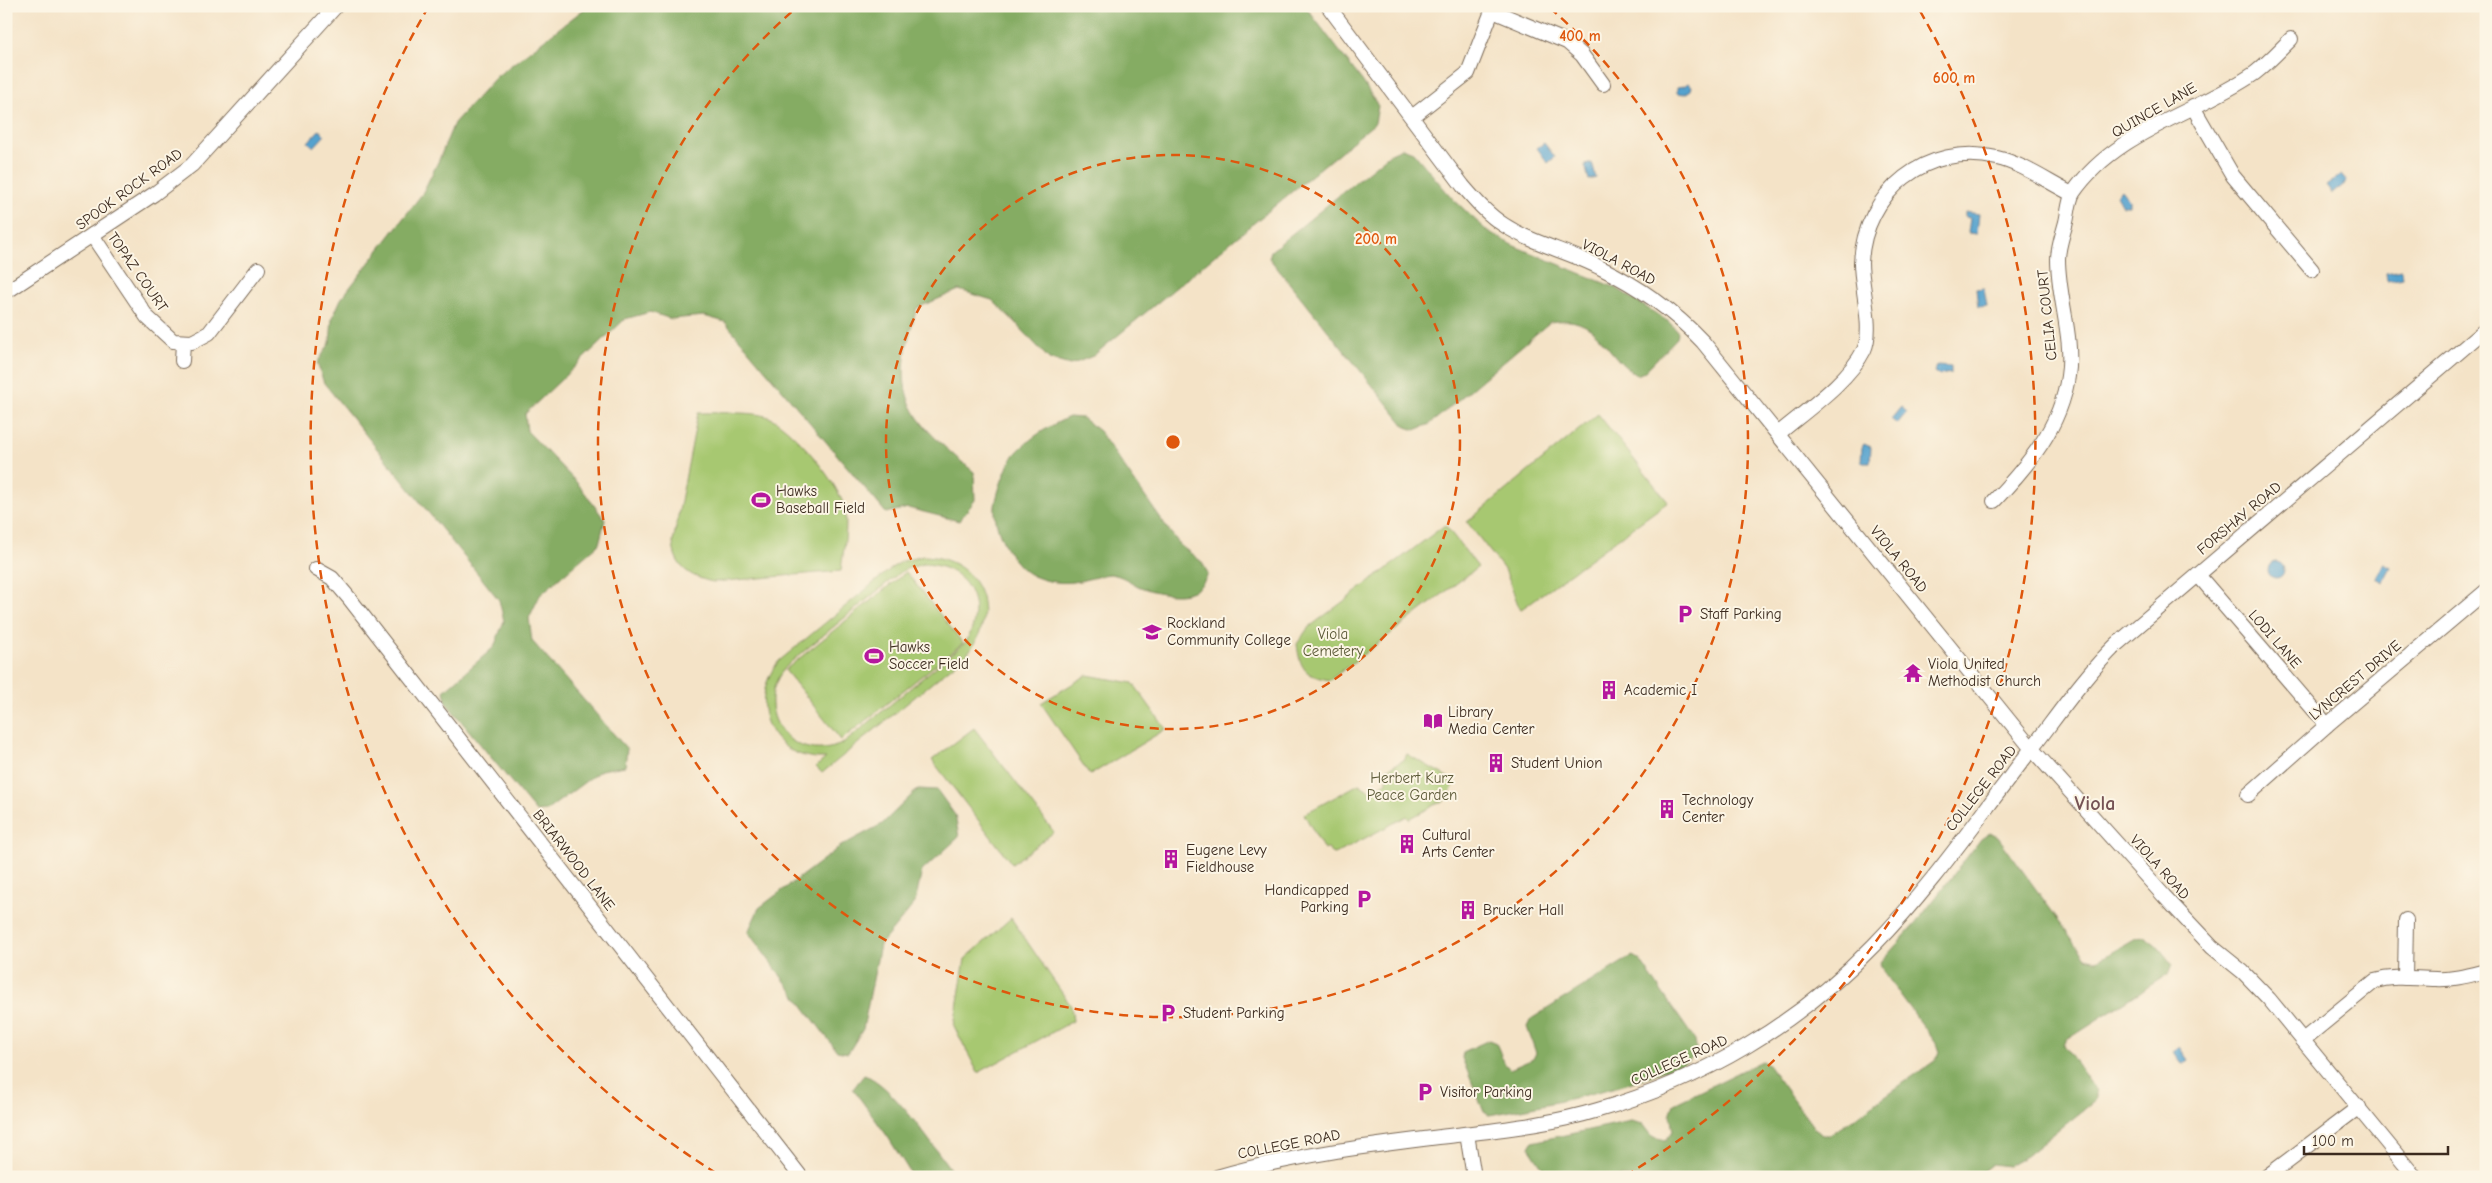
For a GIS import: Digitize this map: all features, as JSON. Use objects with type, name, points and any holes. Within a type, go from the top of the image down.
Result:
[{"type":"street","name":"SPOOK ROCK ROAD","points":[[6,292],[154,194],[192,165],[336,6]]},
{"type":"street","name":"VIOLA ROAD","points":[[1328,6],[1475,200],[1503,225],[1611,273],[1637,287],[1673,313],[1717,358],[2032,749],[2212,947],[2243,972],[2269,999],[2415,1177]]},
{"type":"street","points":[[1412,118],[1468,73],[1494,9],[1567,42],[1582,55],[1603,84]]},
{"type":"street","name":"QUINCE LANE","points":[[2072,194],[2101,162],[2134,137],[2256,72],[2291,39]]},
{"type":"street","points":[[2193,107],[2233,176],[2312,270]]},
{"type":"street","points":[[1778,434],[1854,366],[1865,348],[1867,328],[1862,281],[1863,241],[1870,221],[1881,202],[1896,185],[1926,163],[1951,156],[1978,155],[1998,158],[2015,164],[2072,194]]},
{"type":"street","name":"CELIA COURT","points":[[1994,500],[2037,450],[2053,426],[2062,405],[2069,375],[2058,257],[2072,194]]},
{"type":"street","name":"TOPAZ COURT","points":[[92,235],[147,317],[173,341],[183,342]]},
{"type":"street","points":[[182,361],[183,342],[192,342],[209,333],[258,268]]},
{"type":"street","name":"FORSHAY ROAD","points":[[2032,749],[2100,660],[2486,329]]},
{"type":"street","name":"BRIARWOOD LANE","points":[[316,568],[332,578],[345,592],[801,1177]]},
{"type":"street","name":"LODI LANE","points":[[2198,575],[2327,725]]},
{"type":"street","name":"LYNCREST DRIVE","points":[[2248,796],[2327,725],[2486,591]]},
{"type":"street","name":"COLLEGE ROAD","points":[[1217,1177],[1257,1166],[1325,1153],[1545,1122],[1622,1103],[1698,1073],[1743,1049],[1782,1024],[1834,984],[1894,924],[2032,749]]},
{"type":"street","points":[[2405,978],[2406,920]]},
{"type":"street","points":[[2303,1040],[2375,981],[2405,978],[2438,980],[2486,971]]},
{"type":"street","points":[[2266,1177],[2359,1108]]},
{"type":"street","points":[[1467,1134],[1474,1177]]},
{"type":"green space","points":[[588,6],[1305,6],[1363,82],[1378,106],[1375,123],[1093,356],[1070,365],[1049,359],[992,300],[959,290],[917,308],[905,363],[905,384],[910,402],[919,419],[932,435],[974,472],[975,500],[959,521],[908,508],[886,513],[725,322],[704,316],[671,319],[650,312],[625,319],[525,414],[527,431],[579,485],[605,520],[599,544],[540,595],[529,618],[532,641],[627,749],[625,766],[601,770],[546,811],[536,812],[447,704],[444,691],[494,647],[504,621],[499,600],[324,383],[317,363],[330,343],[332,319],[341,299],[422,194],[439,160],[454,123],[496,77]]},
{"type":"green space","points":[[1402,148],[1413,152],[1452,198],[1486,230],[1512,245],[1616,288],[1669,322],[1678,332],[1677,338],[1644,372],[1637,375],[1616,357],[1591,329],[1580,323],[1567,321],[1550,322],[1430,424],[1415,430],[1406,427],[1269,258],[1271,251],[1391,153]]},
{"type":"green space","name":"Hawks Baseball Field","points":[[698,413],[757,414],[771,418],[781,424],[814,457],[833,483],[844,506],[846,530],[841,571],[713,582],[690,574],[685,570],[676,558],[673,542]]},
{"type":"green space","points":[[1598,414],[1668,502],[1520,610],[1506,572],[1467,522]]},
{"type":"green space","points":[[1069,417],[1082,418],[1099,431],[1181,546],[1202,562],[1208,574],[1199,587],[1190,592],[1178,594],[1156,592],[1110,574],[1075,582],[1049,581],[1028,573],[1012,557],[1001,537],[995,516],[996,500],[1003,478],[1009,464],[1022,447],[1041,432]]},
{"type":"green space","name":"Viola Cemetery","points":[[1445,525],[1478,567],[1330,680],[1315,676],[1305,670],[1300,660],[1297,644],[1308,628]]},
{"type":"green space","points":[[923,556],[942,559],[959,566],[971,577],[979,590],[983,605],[983,622],[977,639],[966,655],[822,773],[816,767],[826,758],[807,756],[790,750],[778,740],[769,726],[764,711],[764,694],[769,677],[779,661],[893,567],[903,561]],"holes":[[[923,564],[938,566],[951,571],[962,579],[974,601],[975,614],[966,642],[844,743],[824,749],[806,747],[791,740],[779,728],[773,712],[772,695],[778,677],[792,661],[898,574],[906,569]]]},
{"type":"green space","name":"Hawks Soccer Field","points":[[906,572],[963,643],[841,740],[785,670]]},
{"type":"green space","points":[[1087,675],[1133,683],[1166,729],[1090,775],[1041,703]]},
{"type":"green space","points":[[974,728],[1054,832],[1012,864],[932,760]]},
{"type":"green space","name":"Herbert Kurz Peace Garden","points":[[1407,754],[1456,782],[1446,799],[1409,819],[1407,816],[1335,854],[1331,853],[1328,848],[1324,850],[1304,814],[1359,784],[1370,791],[1387,782],[1387,769],[1404,760]]},
{"type":"green space","points":[[918,789],[937,790],[955,815],[959,837],[922,871],[915,903],[880,945],[863,1029],[848,1053],[837,1051],[748,932],[759,908],[841,846],[882,824]]},
{"type":"green space","points":[[1990,833],[1998,837],[2086,958],[2097,961],[2136,938],[2144,937],[2159,948],[2172,964],[2168,974],[2067,1039],[2064,1045],[2096,1091],[2096,1100],[2026,1156],[2008,1166],[1992,1164],[1975,1177],[1549,1177],[1529,1147],[1532,1142],[1631,1121],[1643,1124],[1653,1137],[1666,1140],[1673,1131],[1670,1115],[1674,1104],[1762,1061],[1768,1065],[1814,1128],[1822,1135],[1830,1135],[1936,1060],[1940,1052],[1938,1046],[1883,971],[1880,963],[1916,923],[1981,839]]},
{"type":"green space","points":[[1011,918],[1071,1006],[1073,1021],[978,1073],[954,1026],[965,959]]},
{"type":"green space","points":[[1632,956],[1639,959],[1695,1040],[1696,1049],[1694,1056],[1674,1068],[1592,1093],[1489,1115],[1484,1112],[1462,1058],[1463,1052],[1489,1040],[1496,1043],[1505,1064],[1510,1069],[1533,1059],[1536,1053],[1527,1027],[1531,1019]]},
{"type":"green space","points":[[864,1075],[875,1080],[900,1104],[956,1177],[913,1177],[888,1137],[853,1089]]},
{"type":"water","points":[[1688,83],[1692,86],[1691,90],[1685,94],[1677,93],[1677,87]]},
{"type":"water","points":[[319,130],[325,135],[314,147],[308,142]]},
{"type":"water","points":[[1544,143],[1555,157],[1548,163],[1537,148]]},
{"type":"water","points":[[1592,163],[1596,178],[1589,180],[1585,165]]},
{"type":"water","points":[[2341,175],[2347,182],[2332,194],[2326,186]]},
{"type":"water","points":[[2121,190],[2129,200],[2129,206],[2122,206],[2116,195]]},
{"type":"water","points":[[1965,212],[1979,214],[1977,234],[1968,233],[1970,218],[1965,217]]},
{"type":"water","points":[[2402,270],[2403,278],[2387,281],[2386,273]]},
{"type":"water","points":[[1984,288],[1987,306],[1978,307],[1976,289]]},
{"type":"water","points":[[1937,365],[1951,366],[1951,373],[1939,375],[1934,372]]},
{"type":"water","points":[[1901,407],[1907,412],[1897,424],[1891,419]]},
{"type":"water","points":[[1864,444],[1871,447],[1870,462],[1861,462]]},
{"type":"water","points":[[2276,562],[2282,564],[2284,570],[2282,576],[2276,578],[2270,576],[2268,570],[2270,564]]},
{"type":"water","points":[[2384,563],[2391,567],[2383,582],[2376,578]]},
{"type":"water","points":[[2179,1047],[2188,1060],[2182,1064],[2173,1052]]},
{"type":"place","name":"Hawks Baseball Field","points":[[761,500]]},
{"type":"place","name":"Staff Parking","points":[[1685,614]]},
{"type":"place","name":"Rockland Community College","points":[[1152,632]]},
{"type":"place","name":"Hawks Soccer Field","points":[[874,656]]},
{"type":"place","name":"Viola United Methodist Church","points":[[1913,673]]},
{"type":"place","name":"Academic I","points":[[1609,690]]},
{"type":"place","name":"Library Media Center","points":[[1433,721]]},
{"type":"place","name":"Student Union","points":[[1496,763]]},
{"type":"place","name":"Technology Center","points":[[1667,809]]},
{"type":"place","name":"Cultural Arts Center","points":[[1407,844]]},
{"type":"place","name":"Eugene Levy Fieldhouse","points":[[1171,859]]},
{"type":"place","name":"Handicapped Parking","points":[[1364,899]]},
{"type":"place","name":"Brucker Hall","points":[[1468,910]]},
{"type":"place","name":"Student Parking","points":[[1168,1013]]},
{"type":"place","name":"Visitor Parking","points":[[1425,1092]]},
{"type":"district","name":"Viola","points":[[2095,803]]}]
